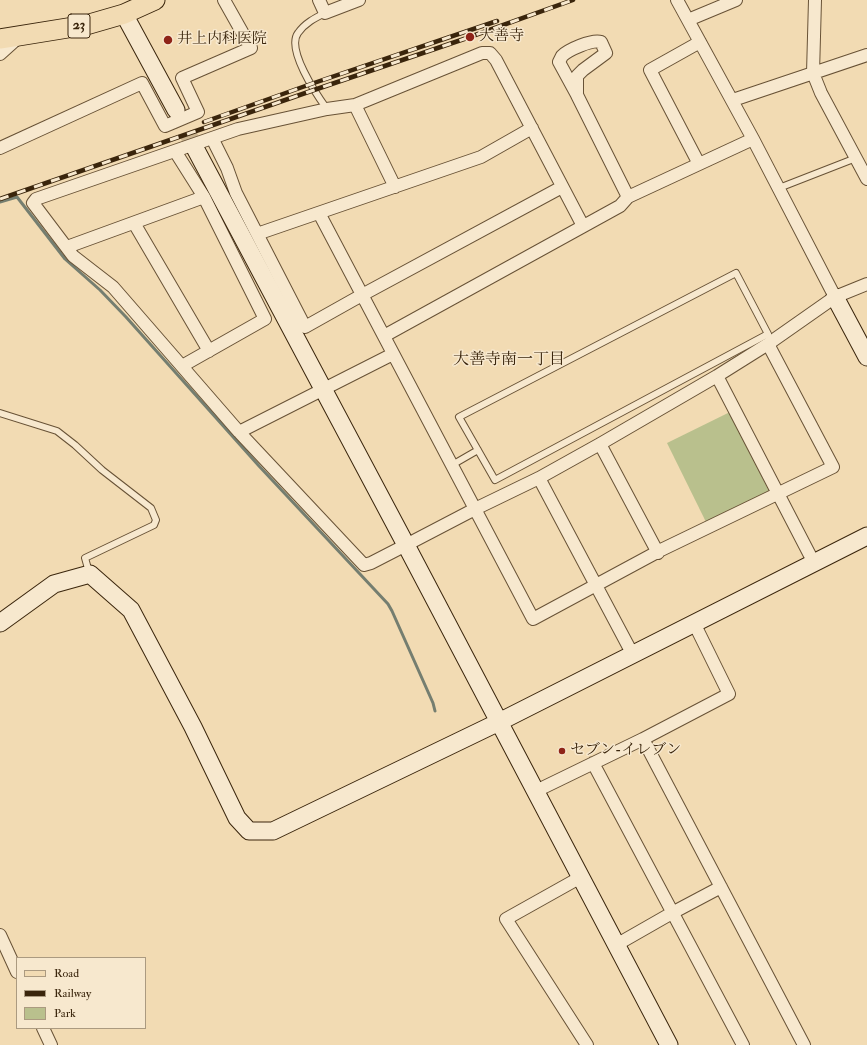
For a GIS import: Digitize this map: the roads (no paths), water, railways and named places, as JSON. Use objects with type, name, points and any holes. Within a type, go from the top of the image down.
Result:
[{"type":"main road","name":"23","points":[[0,39],[86,25],[124,14],[155,0]]},
{"type":"street","points":[[0,148],[142,82],[165,126],[198,112],[182,78],[251,48],[224,0]]},
{"type":"street","points":[[319,0],[325,13],[359,0]]},
{"type":"street","points":[[677,0],[753,139],[867,357]]},
{"type":"street","points":[[688,20],[736,0]]},
{"type":"street","points":[[815,0],[813,73],[821,93],[862,156],[867,179]]},
{"type":"street","points":[[124,14],[176,110]]},
{"type":"street","points":[[0,54],[20,36]]},
{"type":"street","points":[[577,95],[577,76],[606,53],[601,42],[596,40],[583,44],[562,56],[559,62],[628,197]]},
{"type":"street","points":[[699,164],[650,70],[700,42]]},
{"type":"street","points":[[583,226],[496,60],[490,53],[482,53],[355,105],[326,109],[238,129],[36,199],[33,203],[74,256],[113,288],[239,432],[364,564],[371,563],[475,509],[539,478],[716,376],[768,344],[835,297],[867,284]]},
{"type":"street","points":[[732,100],[867,55]]},
{"type":"street","points":[[355,105],[395,187]]},
{"type":"street","points":[[257,234],[320,214],[481,157],[532,128]]},
{"type":"street","points":[[212,138],[227,168],[236,193],[305,327],[362,294],[562,187]]},
{"type":"street","points":[[384,336],[620,206],[628,197],[753,139]]},
{"type":"street","points":[[195,148],[669,1045]]},
{"type":"street","points":[[175,151],[204,197],[265,319],[182,366]]},
{"type":"street","points":[[67,247],[204,197]]},
{"type":"street","points":[[320,214],[533,618],[658,553],[833,466],[768,344]]},
{"type":"street","points":[[134,223],[209,351]]},
{"type":"street","points":[[239,432],[393,354]]},
{"type":"street","points":[[716,376],[814,563]]},
{"type":"street","points":[[600,444],[658,553]]},
{"type":"street","points":[[539,478],[633,655]]},
{"type":"street","points":[[0,622],[54,584],[90,574],[131,610],[193,727],[237,818],[249,832],[273,831],[499,722],[867,536]]},
{"type":"street","points":[[536,791],[643,739],[730,694],[694,624]]},
{"type":"street","points":[[643,739],[804,1045]]},
{"type":"street","points":[[593,763],[743,1045]]},
{"type":"street","points":[[581,877],[506,920],[587,1045]]},
{"type":"street","points":[[616,945],[721,887]]},
{"type":"street","points":[[0,935],[16,970]]},
{"type":"street","points":[[43,1029],[51,1045]]},
{"type":"lane","points":[[325,13],[309,21],[297,33],[295,40],[299,61],[326,109]]},
{"type":"lane","points":[[779,188],[862,156]]},
{"type":"lane","points":[[736,274],[768,334],[495,480],[478,450],[459,417],[736,274]]},
{"type":"lane","points":[[0,413],[57,431],[75,445],[102,470],[151,508],[156,520],[154,525],[85,558],[90,574]]},
{"type":"lane","points":[[452,465],[478,450]]},
{"type":"waterway","points":[[0,202],[17,197],[65,259],[100,290],[126,317],[259,466],[388,604],[433,703],[435,711]]},
{"type":"tunnel","points":[[176,110],[195,148]]},
{"type":"railway","points":[[0,199],[573,0]]},
{"type":"railway","points":[[204,122],[497,21]]},
{"type":"place","name":"大善寺","points":[[470,37]]},
{"type":"place","name":"井上内科医院","points":[[168,40]]},
{"type":"place","name":"セブン-イレブン","points":[[562,751]]},
{"type":"district","name":"大善寺南一丁目","points":[[509,361]]}]
